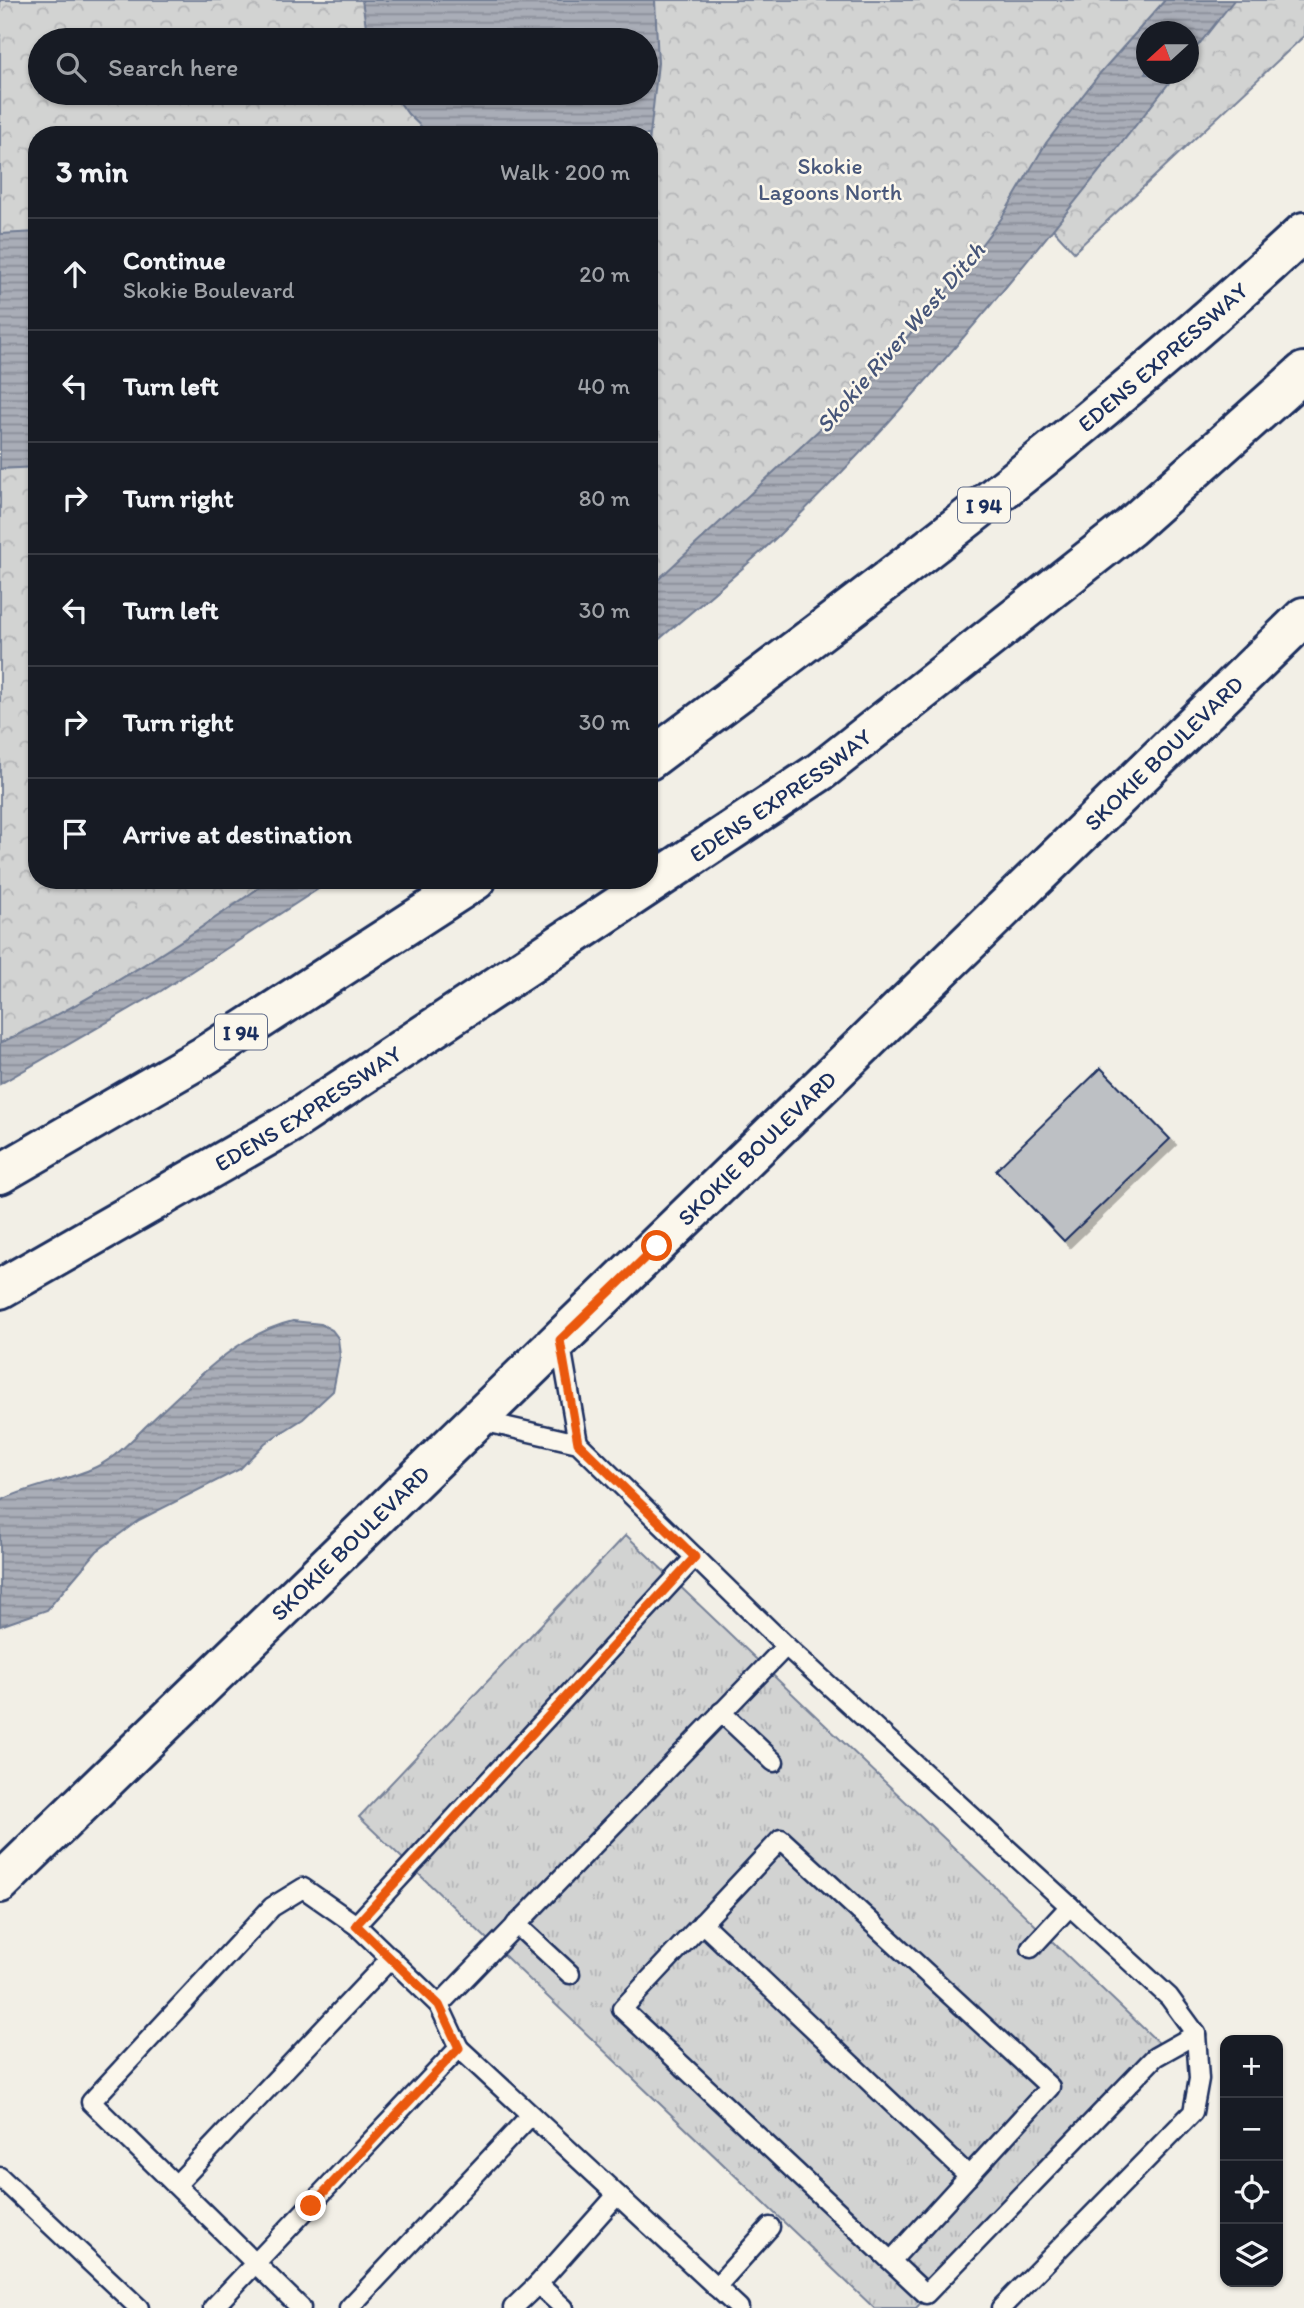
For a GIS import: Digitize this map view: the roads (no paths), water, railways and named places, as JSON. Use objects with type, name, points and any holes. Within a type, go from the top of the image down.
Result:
[{"type":"main road","name":"EDENS EXPRESSWAY","points":[[658,753],[920,557],[1207,323],[1304,232]]},
{"type":"main road","name":"EDENS EXPRESSWAY","points":[[658,879],[821,771],[1129,528],[1304,372]]},
{"type":"main road","name":"SKOKIE BOULEVARD","points":[[0,1883],[1304,617]]},
{"type":"main road","name":"I 94","points":[[0,1174],[204,1056],[462,889]]},
{"type":"main road","name":"EDENS EXPRESSWAY","points":[[0,1289],[292,1122],[643,889]]},
{"type":"lane","points":[[560,1340],[578,1443]]},
{"type":"lane","points":[[475,1419],[578,1443],[786,1646],[1169,1997],[1196,2034],[1199,2079],[1193,2112],[1001,2308]]},
{"type":"lane","points":[[356,1925],[695,1557]]},
{"type":"lane","points":[[439,2005],[786,1646]]},
{"type":"lane","points":[[721,1712],[774,1762]]},
{"type":"lane","points":[[891,2261],[1050,2087],[781,1839],[622,2008],[926,2294],[1155,2057],[1196,2034]]},
{"type":"lane","points":[[301,2308],[91,2102],[272,1907],[303,1888],[356,1925],[391,1958],[439,2005],[459,2048],[739,2308]]},
{"type":"lane","points":[[1031,1948],[1070,1906]]},
{"type":"lane","points":[[702,1923],[969,2176]]},
{"type":"lane","points":[[516,1924],[570,1974]]},
{"type":"lane","points":[[176,2185],[391,1958]]},
{"type":"lane","points":[[213,2308],[459,2048]]},
{"type":"lane","points":[[349,2308],[531,2115]]},
{"type":"lane","points":[[0,2177],[139,2308]]},
{"type":"lane","points":[[513,2308],[538,2284],[617,2195]]},
{"type":"lane","points":[[716,2287],[770,2227]]},
{"type":"lane","points":[[538,2284],[564,2308]]},
{"type":"park label","name":"Skokie Lagoons North","points":[[830,179]]},
{"type":"water label","name":"Skokie River West Ditch","points":[[900,337]]}]
